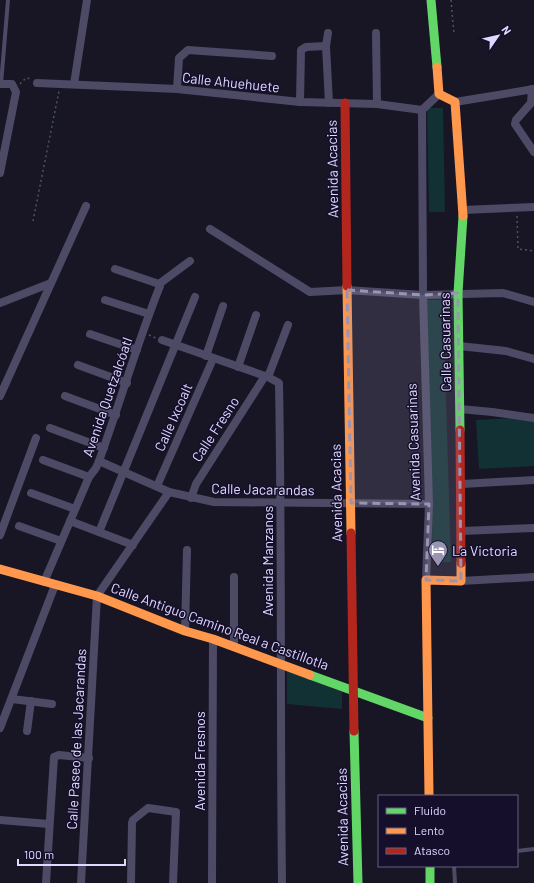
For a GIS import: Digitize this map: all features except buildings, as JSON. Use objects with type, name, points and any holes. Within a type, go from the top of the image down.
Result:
[{"type":"street","points":[[74,84],[87,0]]},
{"type":"street","points":[[431,0],[439,94]]},
{"type":"street","points":[[328,33],[326,46],[329,103]]},
{"type":"street","points":[[376,33],[377,104]]},
{"type":"street","points":[[300,102],[301,50],[306,47],[326,46]]},
{"type":"street","points":[[177,89],[179,58],[188,50],[272,56]]},
{"type":"street","name":"Calle Ahuehuete","points":[[36,82],[177,89],[300,102],[377,104],[422,110]]},
{"type":"street","points":[[0,85],[12,84],[16,88],[0,173]]},
{"type":"street","points":[[439,94],[455,102],[533,89],[531,103],[516,120],[515,124],[534,152]]},
{"type":"street","points":[[422,110],[439,94]]},
{"type":"street","name":"Calle Casuarinas","points":[[455,102],[463,210],[458,293],[462,484],[461,581]]},
{"type":"street","name":"Avenida Acacias","points":[[346,103],[347,290],[353,690],[358,883]]},
{"type":"street","name":"Avenida Casuarinas","points":[[422,110],[422,295],[429,504],[426,580],[429,795]]},
{"type":"street","points":[[0,396],[86,206]]},
{"type":"street","points":[[463,210],[534,207]]},
{"type":"street","points":[[210,229],[310,292],[347,290],[422,295],[503,293],[534,302]]},
{"type":"street","points":[[115,269],[159,284],[190,261]]},
{"type":"street","points":[[0,303],[51,283]]},
{"type":"street","name":"Avenida Quetzalcóatl","points":[[44,582],[89,477],[99,461],[160,286],[159,284]]},
{"type":"street","points":[[99,532],[125,472],[195,297]]},
{"type":"street","points":[[105,300],[149,314]]},
{"type":"street","name":"Calle Ixcoalt","points":[[157,486],[210,358],[223,306]]},
{"type":"street","points":[[238,367],[256,315]]},
{"type":"street","name":"Calle Fresno","points":[[191,498],[196,484],[267,376],[288,325]]},
{"type":"street","points":[[90,334],[137,350]]},
{"type":"street","points":[[162,340],[210,358],[267,376]]},
{"type":"street","points":[[459,346],[506,351],[534,359]]},
{"type":"street","points":[[78,365],[127,383]]},
{"type":"street","name":"Avenida Manzanos","points":[[267,376],[279,383],[281,503],[280,664],[282,883]]},
{"type":"street","points":[[65,396],[116,415]]},
{"type":"street","points":[[460,409],[534,418]]},
{"type":"street","points":[[50,428],[104,448]]},
{"type":"street","points":[[0,535],[36,438]]},
{"type":"street","points":[[43,460],[89,477]]},
{"type":"street","name":"Calle Jacarandas","points":[[99,461],[169,492],[214,502],[429,504]]},
{"type":"street","points":[[462,484],[534,480]]},
{"type":"street","points":[[97,596],[169,492]]},
{"type":"street","points":[[31,493],[75,509]]},
{"type":"street","points":[[70,521],[133,545]]},
{"type":"street","points":[[19,526],[61,541]]},
{"type":"street","points":[[462,531],[534,528]]},
{"type":"street","points":[[186,631],[187,550]]},
{"type":"street","name":"Calle Antiguo Camino Real a Castillotla","points":[[0,569],[97,596],[186,631],[213,639],[428,718]]},
{"type":"street","points":[[234,577],[234,647]]},
{"type":"street","points":[[426,580],[461,581],[534,577]]},
{"type":"street","points":[[0,728],[55,585]]},
{"type":"street","name":"Calle Paseo de las Jacarandas","points":[[81,883],[97,596]]},
{"type":"street","name":"Avenida Fresnos","points":[[212,883],[213,639]]},
{"type":"street","points":[[12,699],[52,704]]},
{"type":"street","points":[[27,731],[31,701]]},
{"type":"street","points":[[46,883],[54,757],[59,755],[89,758]]},
{"type":"street","points":[[131,883],[133,820],[148,808],[175,810],[176,812],[173,883]]},
{"type":"street","points":[[0,820],[49,824]]},
{"type":"street","points":[[430,867],[430,883]]},
{"type":"lane","points":[[0,85],[8,0]]},
{"type":"lane","points":[[518,850],[534,849]]},
{"type":"lane","points":[[454,867],[455,883]]},
{"type":"path","points":[[451,0],[454,34]]},
{"type":"path","points":[[16,88],[26,78],[34,79],[36,82]]},
{"type":"path","points":[[33,221],[60,84]]},
{"type":"path","points":[[516,208],[518,249],[534,251]]},
{"type":"path","points":[[144,332],[162,340]]},
{"type":"highlighted area","points":[[347,290],[423,295],[458,293],[461,581],[426,580],[429,504],[351,503]]},
{"type":"green space","points":[[427,108],[443,108],[445,212],[429,212]]},
{"type":"green space","points":[[425,300],[443,300],[451,562],[433,562]]},
{"type":"green space","points":[[534,417],[534,466],[479,469],[476,420]]},
{"type":"green space","points":[[287,670],[342,692],[342,709],[287,704]]},
{"type":"traffic: fast","points":[[431,0],[437,67]]},
{"type":"traffic: fast","points":[[460,430],[458,293],[463,216]]},
{"type":"traffic: fast","points":[[310,675],[428,718]]},
{"type":"traffic: fast","points":[[354,731],[358,883]]},
{"type":"traffic: fast","points":[[430,867],[430,883]]},
{"type":"traffic: slow","points":[[437,67],[439,94],[455,102],[463,216]]},
{"type":"traffic: slow","points":[[347,286],[351,533]]},
{"type":"traffic: slow","points":[[429,795],[426,580],[461,581],[461,563]]},
{"type":"traffic: slow","points":[[0,569],[97,596],[185,631],[213,639],[310,675]]},
{"type":"traffic: jam","points":[[345,103],[347,286]]},
{"type":"traffic: jam","points":[[460,430],[461,563]]},
{"type":"traffic: jam","points":[[351,533],[354,731]]},
{"type":"place","name":"La Victoria","points":[[438,567]]}]
